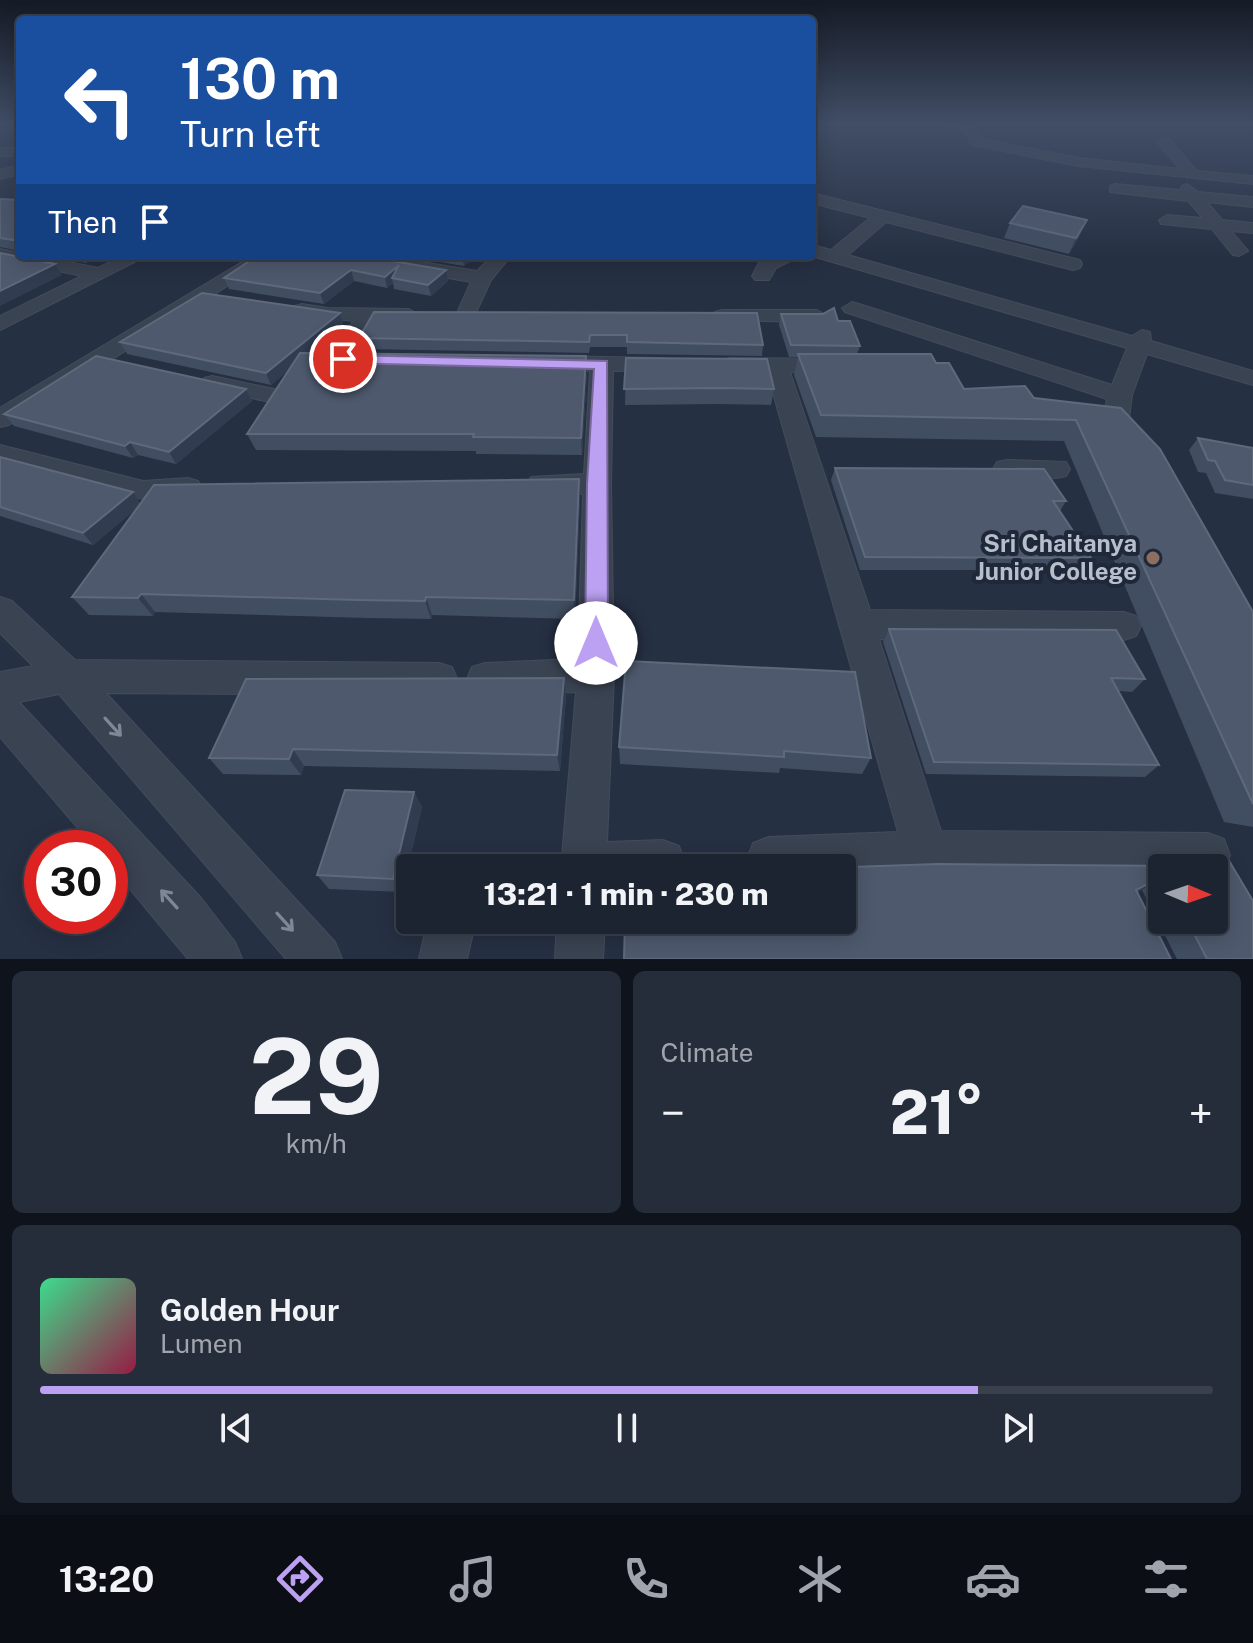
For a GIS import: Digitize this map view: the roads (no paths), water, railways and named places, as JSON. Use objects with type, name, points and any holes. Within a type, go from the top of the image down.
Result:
[{"type":"street","points":[[1138,169],[1253,180]]},
{"type":"street","points":[[1188,169],[1193,175]]},
{"type":"street","points":[[1173,173],[1239,251]]},
{"type":"street","points":[[1115,189],[1253,202]]},
{"type":"street","points":[[816,199],[1073,264]]},
{"type":"street","points":[[836,255],[881,217]]},
{"type":"street","points":[[1167,220],[1253,228]]},
{"type":"street","points":[[816,248],[1141,341],[1253,368]]},
{"type":"street","points":[[30,260],[100,274]]},
{"type":"street","points":[[0,324],[129,260]]},
{"type":"street","points":[[0,419],[259,260]]},
{"type":"street","points":[[376,260],[482,278]]},
{"type":"street","points":[[467,315],[482,278],[498,260]]},
{"type":"street","points":[[762,276],[764,267],[777,260]]},
{"type":"street","points":[[205,295],[236,300]]},
{"type":"street","points":[[282,307],[328,314],[424,315]]},
{"type":"street","points":[[852,308],[1118,407],[1154,460]]},
{"type":"street","points":[[367,315],[343,359],[389,360]]},
{"type":"street","points":[[698,316],[821,316]]},
{"type":"street","points":[[1141,341],[1253,378]]},
{"type":"street","points":[[1118,407],[1141,341]]},
{"type":"street","points":[[100,358],[131,365]]},
{"type":"street","points":[[526,363],[681,365]]},
{"type":"street","points":[[584,854],[596,675],[597,484],[602,364]]},
{"type":"street","points":[[713,365],[850,366]]},
{"type":"street","points":[[776,365],[826,468],[857,624],[926,853]]},
{"type":"street","points":[[193,379],[270,395]]},
{"type":"street","points":[[0,454],[143,491],[218,487]]},
{"type":"street","points":[[979,469],[1056,469]]},
{"type":"street","points":[[518,484],[597,484]]},
{"type":"street","points":[[0,611],[67,676],[318,959]]},
{"type":"street","points":[[857,624],[1124,626]]},
{"type":"street","points":[[0,689],[67,676],[496,679],[596,675]]},
{"type":"street","points":[[0,709],[184,915],[218,959]]},
{"type":"street","points":[[856,855],[1148,855]]},
{"type":"street","points":[[443,959],[449,934]]},
{"type":"street","points":[[579,959],[580,934]]},
{"type":"place","name":"Sri Chaitanya Junior College","points":[[1153,558]]}]
